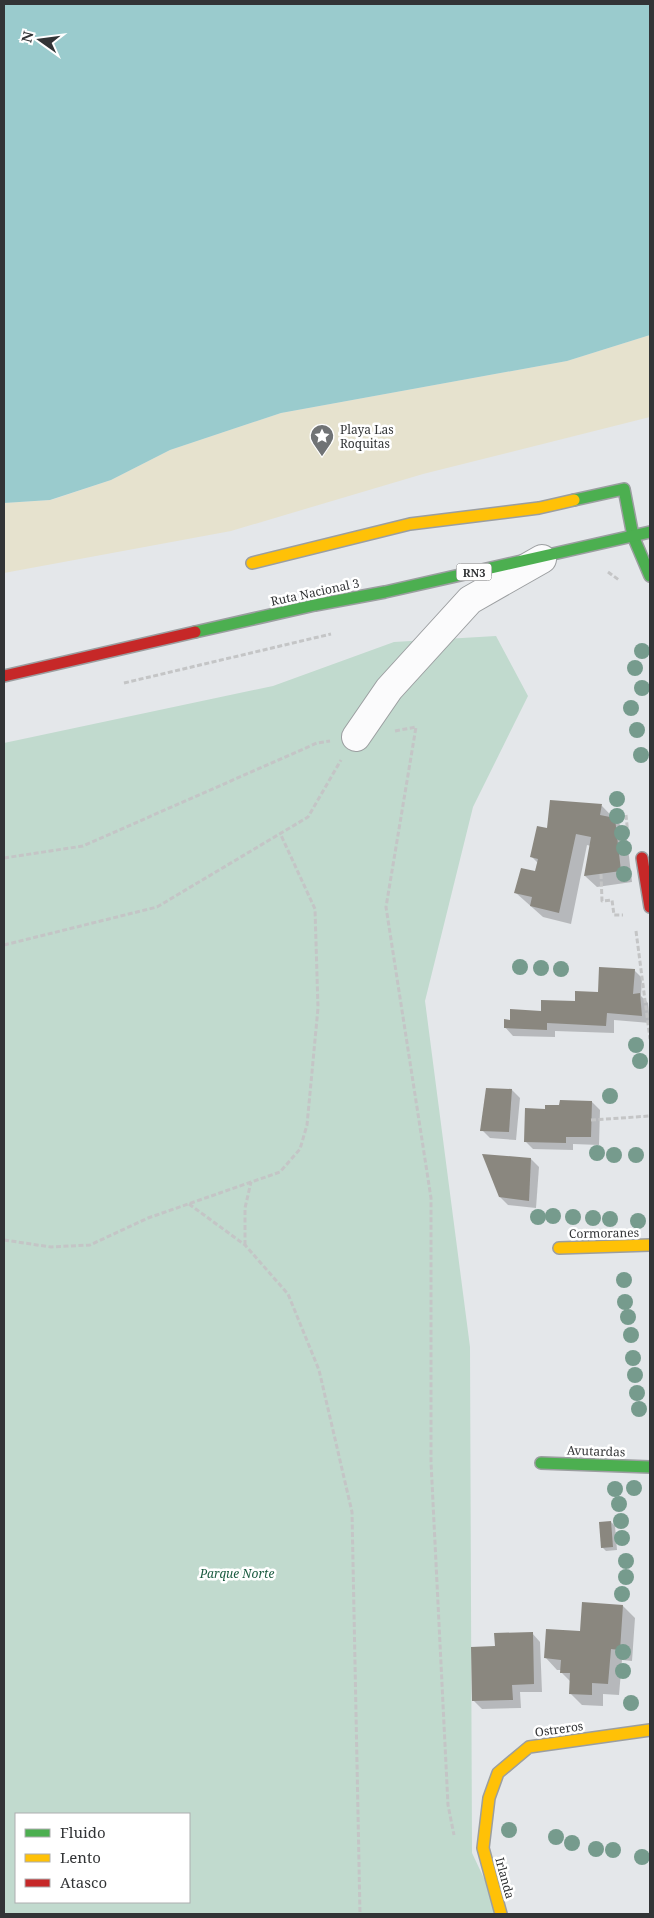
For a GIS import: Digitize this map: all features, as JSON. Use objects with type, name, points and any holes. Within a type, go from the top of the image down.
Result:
[{"type":"main road","points":[[252,563],[410,524],[539,508],[624,489],[633,536],[650,576]]},
{"type":"main road","name":"RN3","points":[[633,536],[650,532]]},
{"type":"main road","name":"Ruta Nacional 3","points":[[4,676],[315,605],[385,592],[633,536]]},
{"type":"main road","points":[[642,858],[650,907]]},
{"type":"main road","name":"Cormoranes","points":[[559,1248],[650,1245]]},
{"type":"main road","name":"Avutardas","points":[[541,1463],[650,1467]]},
{"type":"main road","name":"Ostreros","points":[[483,1848],[489,1798],[498,1773],[529,1747],[650,1730]]},
{"type":"main road","name":"Irlanda","points":[[483,1848],[501,1914]]},
{"type":"street","points":[[356,737],[389,689],[470,600],[551,554]]},
{"type":"path","points":[[4,858],[83,846],[317,743],[416,727],[386,907],[431,1198],[431,1462],[448,1805],[455,1841]]},
{"type":"path","points":[[4,945],[158,907],[308,816],[356,737]]},
{"type":"path","points":[[4,1240],[51,1247],[90,1245],[148,1218],[280,1172],[300,1149],[307,1125],[318,1008],[315,909],[280,833]]},
{"type":"path","points":[[601,874],[602,901],[612,900],[614,915],[627,914]]},
{"type":"path","points":[[635,923],[650,1039]]},
{"type":"path","points":[[591,1120],[650,1116]]},
{"type":"path","points":[[245,1245],[245,1208],[251,1181]]},
{"type":"path","points":[[189,1204],[245,1245],[288,1294],[316,1362],[352,1512],[360,1914]]},
{"type":"green space","name":"Parque Norte","points":[[496,636],[528,696],[473,807],[425,1001],[470,1347],[472,1853],[501,1914],[4,1914],[4,743],[273,686],[394,642]]},
{"type":"sand","name":"Playa Las Roquitas","points":[[650,335],[650,417],[423,474],[231,531],[4,573],[4,503],[51,500],[111,480],[170,450],[281,413],[567,361]]},
{"type":"water","points":[[4,4],[650,4],[650,335],[567,361],[281,413],[170,450],[111,480],[50,500],[4,503]]},
{"type":"building","points":[[550,800],[602,804],[600,815],[615,818],[621,871],[584,876],[591,837],[576,834],[559,913],[530,906],[532,897],[514,893],[521,868],[535,871],[538,859],[530,857],[537,826],[547,828]]},
{"type":"building","points":[[599,967],[635,969],[633,994],[640,993],[642,1016],[607,1013],[606,1026],[547,1023],[547,1030],[504,1028],[504,1019],[510,1020],[510,1009],[541,1011],[541,1000],[575,1001],[575,991],[598,992]]},
{"type":"building","points":[[486,1088],[512,1089],[509,1132],[480,1131]]},
{"type":"building","points":[[560,1100],[592,1101],[591,1137],[566,1137],[566,1143],[524,1142],[525,1108],[545,1109],[545,1105],[559,1105]]},
{"type":"building","points":[[482,1154],[531,1158],[529,1201],[499,1197]]},
{"type":"building","points":[[611,1521],[613,1547],[601,1548],[599,1522]]},
{"type":"building","points":[[582,1602],[623,1605],[620,1650],[611,1649],[608,1684],[592,1683],[592,1695],[569,1694],[570,1673],[560,1673],[561,1660],[544,1658],[546,1629],[580,1631]]},
{"type":"building","points":[[533,1632],[534,1684],[512,1685],[513,1700],[472,1701],[471,1647],[495,1646],[494,1633]]},
{"type":"traffic: fast","points":[[574,500],[624,489],[633,536],[650,576]]},
{"type":"traffic: fast","points":[[195,632],[315,605],[385,592],[650,532]]},
{"type":"traffic: fast","points":[[541,1463],[650,1467]]},
{"type":"traffic: slow","points":[[252,563],[410,524],[539,508],[574,500]]},
{"type":"traffic: slow","points":[[559,1248],[650,1245]]},
{"type":"traffic: slow","points":[[501,1914],[483,1848],[489,1798],[498,1773],[529,1747],[650,1730]]},
{"type":"traffic: jam","points":[[4,676],[195,632]]},
{"type":"traffic: jam","points":[[642,858],[650,907]]},
{"type":"place","name":"Playa Las Roquitas","points":[[322,457]]}]
